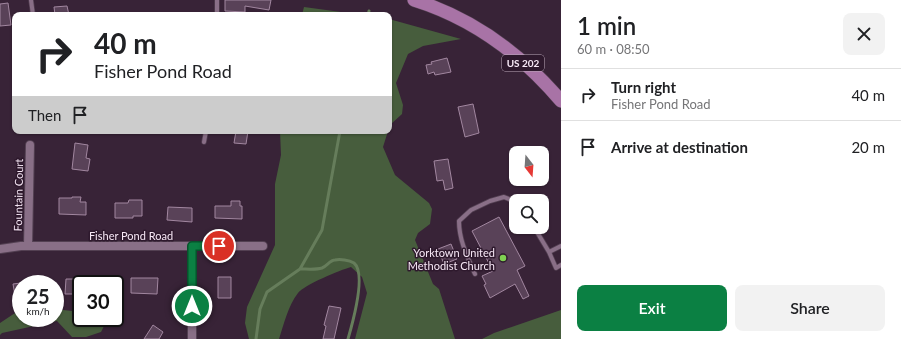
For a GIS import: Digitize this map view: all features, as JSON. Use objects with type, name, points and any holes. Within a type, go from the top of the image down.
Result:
[{"type":"highway","name":"US 202","points":[[414,0],[460,19],[498,41],[539,77],[561,101]]},
{"type":"street","name":"Fountain Court","points":[[28,246],[30,145]]},
{"type":"street","name":"Fisher Pond Road","points":[[0,249],[28,246],[263,246]]},
{"type":"street","points":[[192,246],[192,339]]},
{"type":"lane","points":[[31,0],[33,12]]},
{"type":"lane","points":[[217,0],[217,12]]},
{"type":"lane","points":[[204,142],[205,134]]},
{"type":"lane","points":[[475,274],[459,232],[459,221],[471,210],[490,201],[504,197],[509,199]]},
{"type":"lane","points":[[538,234],[549,252],[556,268],[561,265]]},
{"type":"lane","points":[[549,252],[561,246]]},
{"type":"green space","points":[[304,7],[341,12],[303,12]]},
{"type":"green space","points":[[392,20],[461,39],[423,46],[408,54],[396,83],[403,105],[402,114],[392,123]]},
{"type":"green space","points":[[280,134],[387,134],[383,147],[395,175],[429,203],[432,209],[430,224],[418,233],[415,240],[433,284],[439,289],[455,339],[355,339],[367,293],[362,277],[351,267],[331,274],[298,293],[289,309],[279,339],[249,339],[245,323],[247,307],[275,245],[275,184],[281,155]]},
{"type":"green space","points":[[64,310],[72,311],[72,327],[104,327],[101,332],[86,337],[72,337],[63,327],[64,327]]},
{"type":"green space","points":[[561,310],[561,339],[482,339],[494,333]]},
{"type":"green space","points":[[12,315],[12,327],[30,327],[2,333],[0,335],[0,323]]},
{"type":"building","points":[[225,0],[271,0],[269,10],[245,6],[245,12],[225,11]]},
{"type":"building","points":[[8,3],[11,25],[0,26],[0,4]]},
{"type":"building","points":[[67,6],[68,12],[55,12],[54,7]]},
{"type":"building","points":[[447,58],[451,72],[435,75],[434,72],[428,74],[426,65],[432,64],[431,62]]},
{"type":"building","points":[[473,104],[479,133],[465,137],[458,107]]},
{"type":"building","points":[[236,134],[248,134],[246,144],[234,143]]},
{"type":"building","points":[[75,143],[88,145],[86,158],[90,159],[88,171],[72,169]]},
{"type":"building","points":[[448,159],[453,188],[445,190],[443,180],[437,181],[434,161]]},
{"type":"building","points":[[81,197],[80,202],[86,202],[86,215],[59,214],[59,198]]},
{"type":"building","points":[[129,200],[142,200],[142,216],[133,216],[133,218],[115,218],[115,203],[128,203]]},
{"type":"building","points":[[231,201],[240,201],[240,206],[242,206],[242,219],[215,218],[215,206],[231,206]]},
{"type":"building","points":[[168,207],[192,208],[192,222],[167,220]]},
{"type":"building","name":"Yorktown United Methodist Church","points":[[499,217],[525,266],[517,270],[529,296],[523,299],[515,284],[490,298],[484,285],[486,284],[482,276],[493,271],[472,231]]},
{"type":"building","points":[[451,244],[457,259],[444,264],[438,249]]},
{"type":"building","points":[[218,277],[231,277],[231,298],[218,298]]},
{"type":"building","points":[[131,278],[158,278],[157,294],[131,293]]},
{"type":"building","points":[[66,279],[72,279],[72,294],[65,294]]},
{"type":"building","points":[[329,306],[341,308],[334,339],[323,339],[326,326],[324,325]]},
{"type":"building","points":[[153,325],[163,332],[159,339],[144,339]]},
{"type":"waterway","points":[[256,339],[260,309],[267,292],[300,269],[322,230],[339,134]]},
{"type":"waterway","points":[[300,269],[320,269],[333,260],[347,260],[354,263],[358,269],[359,288],[348,339]]},
{"type":"place","name":"Yorktown United Methodist Church","points":[[503,258]]},
{"type":"route","points":[[192,306],[192,246],[219,246]]}]
